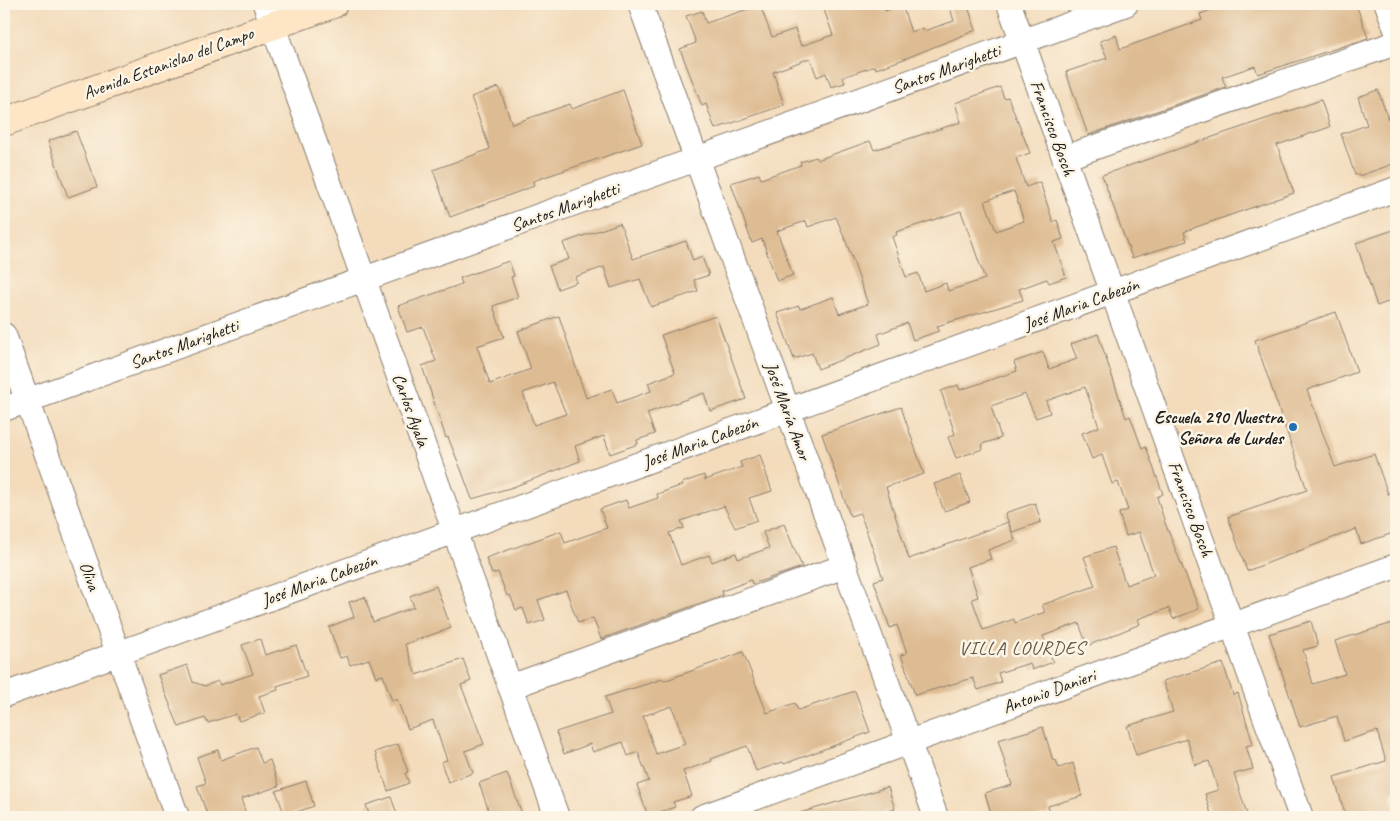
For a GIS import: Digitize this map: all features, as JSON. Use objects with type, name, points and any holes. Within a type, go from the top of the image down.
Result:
[{"type":"main road","name":"Avenida Estanislao del Campo","points":[[4,122],[269,14],[333,4]]},
{"type":"street","name":"José María Amor","points":[[640,4],[936,817]]},
{"type":"street","name":"Francisco Bosch","points":[[1009,4],[1301,817]]},
{"type":"street","name":"Santos Marighetti","points":[[4,409],[1126,4]]},
{"type":"street","points":[[1387,4],[1396,29]]},
{"type":"street","name":"Carlos Ayala","points":[[269,14],[557,817]]},
{"type":"street","points":[[1064,158],[1396,43]]},
{"type":"street","name":"José Maria Cabezón","points":[[4,694],[1396,189]]},
{"type":"street","name":"Oliva","points":[[4,335],[118,653],[173,816]]},
{"type":"street","points":[[510,687],[844,566]]},
{"type":"street","name":"Antonio Danieri","points":[[702,817],[1396,566]]},
{"type":"building","points":[[822,4],[883,4],[885,11],[902,5],[911,32],[923,28],[924,31],[954,21],[949,4],[967,4],[976,30],[876,69],[875,66],[843,77],[845,83],[831,87],[826,73],[817,77],[810,58],[773,72],[784,105],[715,129],[706,104],[702,106],[680,49],[696,43],[686,16],[702,11],[706,23],[760,5],[772,37],[795,29],[801,46],[833,35]]},
{"type":"building","points":[[1237,4],[1356,4],[1368,38],[1258,74],[1255,66],[1222,77],[1226,87],[1088,135],[1066,72],[1107,58],[1100,41],[1116,35],[1120,49],[1202,20],[1200,14],[1224,5],[1225,8]]},
{"type":"building","points":[[499,87],[512,124],[570,104],[572,109],[623,90],[642,144],[533,181],[534,186],[450,217],[433,170],[490,149],[471,97]]},
{"type":"building","points":[[1000,87],[1004,98],[1008,97],[1030,153],[1016,158],[1026,187],[1040,182],[1053,222],[1057,220],[1063,239],[1054,242],[1066,277],[1049,283],[1047,279],[1019,289],[1023,300],[937,326],[939,331],[913,340],[907,323],[878,334],[881,344],[818,369],[812,353],[794,359],[777,313],[799,306],[800,309],[833,297],[839,314],[868,304],[850,252],[836,217],[808,227],[806,221],[777,231],[793,275],[777,281],[762,239],[752,243],[731,183],[759,174],[761,179],[801,165],[800,162],[816,157],[817,160],[870,141],[874,150],[961,122],[955,103]],"holes":[[[1014,191],[1024,221],[996,231],[985,201]],[[961,211],[985,279],[948,291],[946,283],[924,291],[918,273],[906,277],[892,237],[897,235],[896,232]]]},
{"type":"building","points":[[1378,90],[1388,119],[1396,116],[1396,163],[1359,176],[1359,174],[1355,175],[1341,134],[1367,125],[1358,97]]},
{"type":"building","points":[[1321,100],[1330,127],[1277,145],[1294,193],[1184,232],[1187,241],[1132,258],[1102,175]]},
{"type":"building","points":[[76,131],[97,187],[68,197],[48,141]]},
{"type":"building","points":[[620,223],[633,259],[686,241],[693,261],[702,257],[709,275],[694,280],[698,291],[651,307],[640,279],[611,288],[604,267],[575,277],[577,282],[558,289],[549,266],[569,259],[563,243]]},
{"type":"building","points":[[1396,229],[1396,299],[1377,306],[1356,243]]},
{"type":"building","points":[[509,261],[514,276],[511,277],[518,297],[493,306],[504,337],[477,346],[490,384],[531,369],[518,331],[559,316],[586,398],[612,389],[617,403],[651,391],[648,383],[675,373],[661,335],[716,316],[746,399],[710,411],[704,393],[647,413],[655,434],[637,440],[638,444],[610,454],[604,436],[575,446],[580,461],[513,487],[472,499],[448,437],[446,438],[422,366],[436,361],[423,327],[407,332],[398,306],[462,284],[460,278]],"holes":[[[553,382],[566,414],[534,425],[523,393]]]},
{"type":"building","points":[[1336,312],[1357,372],[1307,390],[1335,467],[1374,454],[1388,494],[1396,492],[1396,532],[1361,544],[1356,529],[1247,571],[1228,517],[1307,490],[1255,340]]},
{"type":"building","points":[[1098,334],[1126,418],[1130,416],[1142,448],[1146,447],[1163,494],[1157,497],[1165,523],[1199,609],[1173,619],[1169,608],[1138,619],[1140,624],[1087,646],[1079,623],[1043,636],[1053,662],[1032,670],[1030,663],[998,673],[1001,682],[978,690],[973,678],[915,695],[901,655],[907,653],[897,625],[890,628],[874,581],[883,578],[860,513],[850,516],[822,434],[901,407],[924,474],[886,487],[909,559],[1008,522],[1015,540],[988,550],[991,559],[968,567],[978,597],[972,599],[983,630],[1014,619],[1015,623],[1045,612],[1042,605],[1095,586],[1084,557],[1113,547],[1126,585],[1154,575],[1139,532],[1126,536],[1119,513],[1128,510],[1118,482],[1112,484],[1102,455],[1092,459],[1082,433],[1099,427],[1085,387],[1046,401],[1050,413],[1036,418],[1025,394],[991,406],[1001,438],[982,444],[983,449],[956,458],[948,437],[955,434],[941,391],[958,385],[960,390],[1017,371],[1014,362],[1043,352],[1049,369],[1077,359],[1071,344]]},
{"type":"building","points":[[760,455],[772,491],[749,498],[757,520],[735,528],[724,506],[681,521],[684,528],[669,533],[681,565],[709,555],[712,562],[736,553],[738,559],[769,548],[763,532],[784,524],[802,567],[752,584],[751,580],[722,591],[723,595],[601,639],[593,618],[578,623],[566,590],[538,600],[545,620],[529,625],[523,608],[516,610],[510,595],[507,596],[498,572],[492,574],[486,558],[561,531],[565,543],[607,528],[600,509],[626,500],[629,508],[658,498],[657,494],[704,475],[705,480],[742,467],[740,462]]},
{"type":"building","points":[[960,475],[970,502],[944,511],[934,484]]},
{"type":"building","points":[[1035,503],[1041,522],[1012,532],[1005,513]]},
{"type":"building","points":[[436,586],[451,628],[405,644],[416,675],[463,659],[471,681],[461,685],[484,744],[465,751],[473,773],[448,782],[441,762],[447,760],[433,720],[408,729],[397,699],[392,701],[383,675],[376,677],[369,659],[350,665],[347,656],[340,658],[329,627],[354,617],[349,602],[365,597],[373,622],[414,607],[410,596]]},
{"type":"building","points":[[1311,621],[1318,646],[1303,650],[1313,684],[1345,674],[1335,641],[1396,622],[1396,790],[1390,792],[1396,817],[1346,817],[1334,777],[1386,761],[1377,731],[1344,741],[1337,716],[1300,727],[1269,634]]},
{"type":"building","points":[[260,639],[265,655],[296,645],[307,676],[277,686],[278,690],[259,696],[265,713],[239,721],[236,714],[208,723],[205,718],[179,727],[158,675],[187,665],[193,682],[205,686],[218,681],[220,685],[253,674],[242,645]]},
{"type":"building","points":[[743,652],[767,713],[795,703],[798,710],[855,691],[870,732],[784,764],[783,762],[756,771],[747,746],[711,759],[712,761],[683,771],[692,796],[673,802],[675,807],[648,816],[637,785],[649,781],[638,752],[628,756],[623,742],[593,752],[590,744],[564,754],[556,732],[611,714],[605,697],[663,679],[664,681]],"holes":[[[672,706],[685,744],[656,754],[643,716]]]},
{"type":"building","points":[[1223,663],[1233,695],[1238,693],[1253,744],[1246,746],[1253,769],[1234,774],[1248,817],[1212,817],[1205,794],[1218,790],[1209,761],[1195,765],[1187,739],[1136,755],[1127,726],[1173,712],[1163,681]]},
{"type":"building","points":[[1043,727],[1053,761],[1056,760],[1059,768],[1073,763],[1082,796],[1048,806],[1050,813],[1035,817],[992,817],[985,793],[1012,785],[998,740]]},
{"type":"building","points":[[398,744],[408,772],[405,773],[409,783],[388,791],[375,752]]},
{"type":"building","points":[[256,747],[262,763],[270,760],[279,786],[241,799],[247,817],[208,817],[197,786],[206,783],[197,757],[218,750],[221,760]]},
{"type":"building","points":[[507,773],[523,817],[491,817],[479,783]]},
{"type":"building","points":[[306,781],[314,806],[285,816],[276,791]]},
{"type":"building","points":[[888,787],[895,809],[881,813],[882,817],[801,817],[800,813]]},
{"type":"building","points":[[391,797],[398,817],[370,817],[366,805]]},
{"type":"place","name":"Escuela 290 Nuestra Señora de Lurdes","points":[[1293,427]]},
{"type":"district","name":"VILLA LOURDES","points":[[1022,648]]}]
